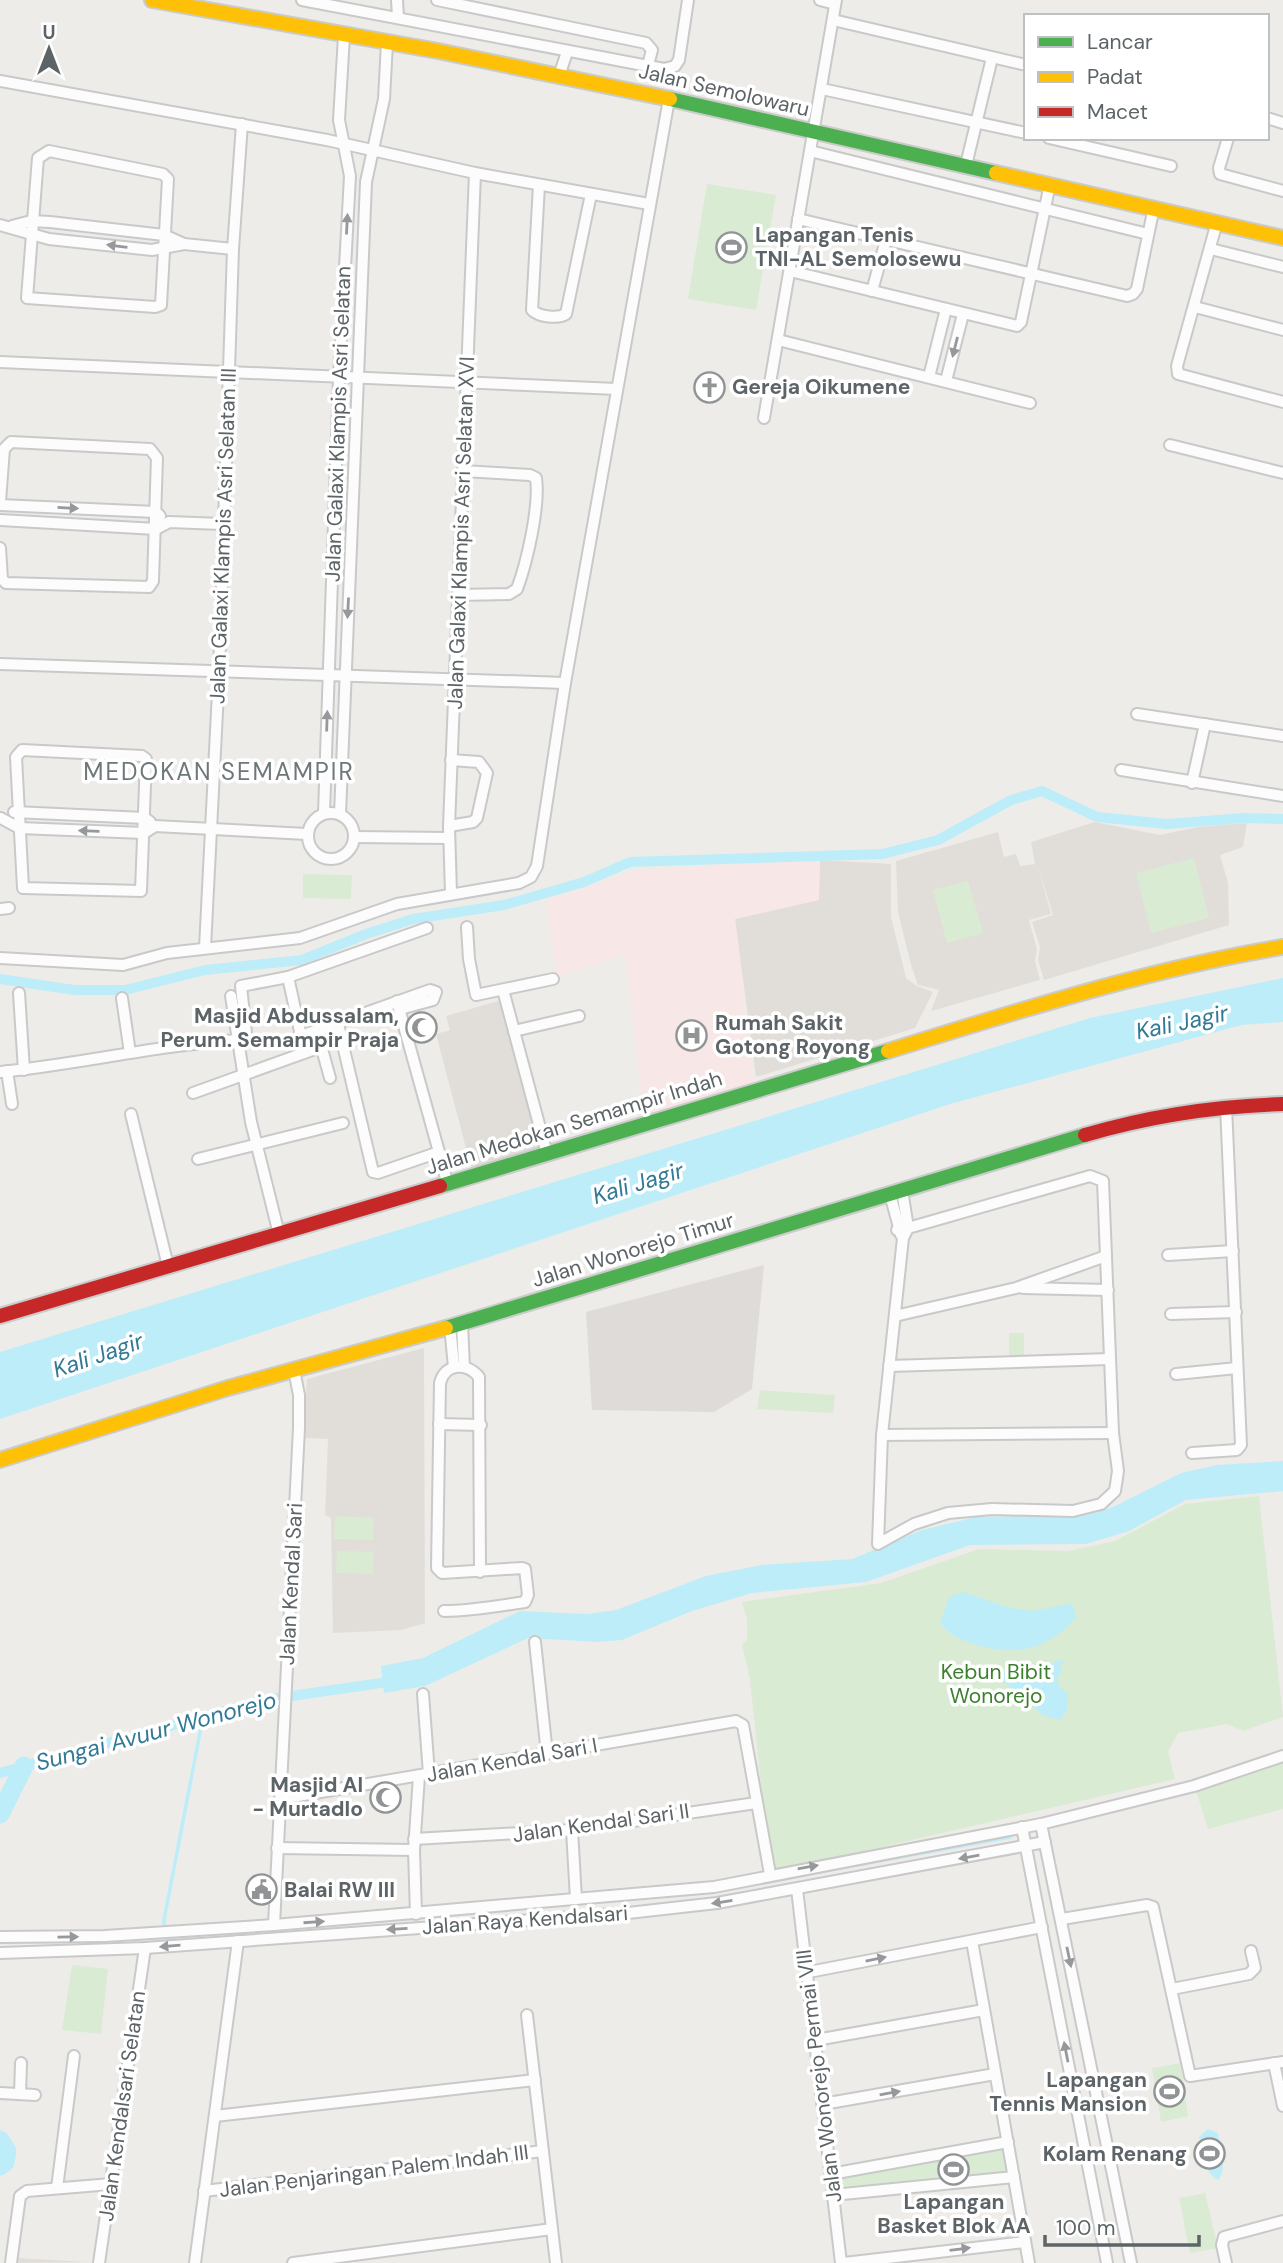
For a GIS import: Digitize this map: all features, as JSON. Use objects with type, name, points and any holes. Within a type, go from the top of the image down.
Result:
[{"type":"street","name":"Jalan Semolowaru","points":[[152,0],[387,43],[564,63],[669,99],[816,122],[968,157],[1050,184],[1283,238]]},
{"type":"street","points":[[302,0],[335,3],[398,17],[564,63],[648,65],[668,69],[678,64],[688,0]]},
{"type":"street","points":[[397,0],[398,17]]},
{"type":"street","points":[[438,0],[646,43],[652,50],[648,65]]},
{"type":"street","points":[[764,418],[836,2],[820,0]]},
{"type":"street","points":[[833,20],[1024,65]]},
{"type":"street","name":"Jalan Galaxi Klampis Asri Selatan","points":[[324,813],[339,377],[350,176],[340,120],[344,36]]},
{"type":"street","name":"Jalan Galaxi Klampis Asri Selatan","points":[[340,814],[366,183],[384,99],[387,43]]},
{"type":"street","points":[[968,157],[992,58]]},
{"type":"street","points":[[0,81],[242,124],[373,149],[475,173],[649,204]]},
{"type":"street","points":[[822,89],[1024,133]]},
{"type":"street","points":[[0,958],[123,965],[205,948],[300,938],[397,904],[519,883],[531,877],[537,866],[565,683],[669,99]]},
{"type":"street","name":"Jalan Galaxi Klampis Asri Selatan III","points":[[205,948],[219,672],[233,249],[242,124]]},
{"type":"street","points":[[1057,140],[1171,166]]},
{"type":"street","points":[[1108,152],[1111,140]]},
{"type":"street","points":[[1227,140],[1219,168],[1220,174],[1283,191]]},
{"type":"street","points":[[49,151],[163,174],[168,184],[163,250],[163,299],[158,306],[32,300],[25,294],[30,235],[38,158],[49,151]]},
{"type":"street","points":[[810,151],[1148,234]]},
{"type":"street","name":"Jalan Galaxi Klampis Asri Selatan XVI","points":[[451,894],[451,760],[475,173]]},
{"type":"street","points":[[790,271],[963,314],[1019,325],[1050,184]]},
{"type":"street","points":[[539,185],[532,310],[536,314],[559,317],[566,314],[591,194]]},
{"type":"street","points":[[798,219],[1130,296],[1137,289],[1154,207]]},
{"type":"street","points":[[6,225],[31,221],[164,236],[184,244],[233,249]]},
{"type":"street","points":[[1217,222],[1177,366],[1178,374],[1283,402]]},
{"type":"street","points":[[6,225],[30,235],[163,250],[184,244]]},
{"type":"street","points":[[872,291],[886,240]]},
{"type":"street","points":[[1211,249],[1283,267]]},
{"type":"street","points":[[1195,307],[1283,330]]},
{"type":"street","points":[[929,377],[946,309]]},
{"type":"street","points":[[946,381],[963,314]]},
{"type":"street","points":[[778,340],[1030,403]]},
{"type":"street","points":[[0,362],[617,389]]},
{"type":"street","points":[[0,548],[1,574],[6,583],[147,588],[153,580],[156,529],[156,512],[157,463],[156,454],[150,449],[11,442],[4,449],[0,503],[156,512],[169,522]]},
{"type":"street","points":[[1170,445],[1283,473]]},
{"type":"street","points":[[458,595],[515,592],[530,532],[537,487],[536,478],[530,475],[463,471]]},
{"type":"street","points":[[0,520],[156,529],[169,522],[222,524]]},
{"type":"street","points":[[0,664],[565,683]]},
{"type":"street","points":[[1137,714],[1283,736]]},
{"type":"street","points":[[1192,783],[1205,724]]},
{"type":"street","points":[[17,752],[142,756],[147,764],[141,891],[27,890],[20,883],[18,810],[17,752]]},
{"type":"street","points":[[354,837],[449,832],[473,822],[477,818],[487,773],[479,762],[451,760]]},
{"type":"street","points":[[1121,770],[1283,796]]},
{"type":"street","points":[[0,818],[18,810],[145,818],[155,826]]},
{"type":"street","points":[[324,813],[340,814],[351,824],[354,837],[348,851],[329,859],[311,848],[307,834],[312,821],[324,813]]},
{"type":"street","points":[[0,818],[19,828],[144,833],[155,826],[212,827],[307,834]]},
{"type":"street","points":[[467,927],[475,993],[482,996],[553,979]]},
{"type":"street","points":[[279,1234],[256,1145],[243,1077],[241,986],[288,977],[427,928]]},
{"type":"street","name":"Jalan Medokan Semampir Indah","points":[[0,1316],[1120,983],[1228,956],[1283,947]]},
{"type":"street","points":[[288,977],[301,1036],[398,1005],[430,990],[436,992]]},
{"type":"street","points":[[503,989],[547,1154]]},
{"type":"street","points":[[19,993],[24,1070]]},
{"type":"street","points":[[231,996],[242,1041]]},
{"type":"street","points":[[122,998],[130,1053]]},
{"type":"street","points":[[398,1005],[447,1182]]},
{"type":"street","points":[[514,1031],[579,1016]]},
{"type":"street","points":[[338,1024],[373,1172],[378,1173],[439,1152]]},
{"type":"street","points":[[12,1104],[4,1072],[130,1053],[242,1041]]},
{"type":"street","points":[[193,1093],[320,1048],[330,1078]]},
{"type":"street","name":"Jalan Wonorejo Timur","points":[[0,1460],[294,1370],[456,1325],[1125,1124],[1226,1106],[1283,1104]]},
{"type":"street","points":[[1192,1453],[1240,1448],[1226,1106]]},
{"type":"street","points":[[131,1114],[168,1266]]},
{"type":"street","points":[[198,1159],[342,1124]]},
{"type":"street","points":[[896,1192],[903,1232],[882,1435],[878,1544],[914,1524],[948,1513],[992,1509],[1073,1511],[1101,1504],[1115,1491],[1118,1471],[1112,1433],[1102,1181],[1098,1177],[1090,1176],[903,1232]]},
{"type":"street","points":[[1168,1255],[1233,1251]]},
{"type":"street","points":[[895,1316],[1016,1287],[1106,1256]]},
{"type":"street","points":[[1016,1287],[1108,1290]]},
{"type":"street","points":[[1171,1314],[1236,1312]]},
{"type":"street","points":[[456,1325],[459,1367]]},
{"type":"street","points":[[888,1366],[1110,1359]]},
{"type":"street","points":[[443,1611],[475,1612],[487,1606],[527,1600],[526,1569],[480,1572],[442,1573],[437,1569],[440,1380],[444,1372],[459,1367],[479,1377],[480,1572]]},
{"type":"street","points":[[1176,1374],[1237,1368]]},
{"type":"street","name":"Jalan Kendal Sari","points":[[274,1925],[299,1428],[299,1395],[294,1370]]},
{"type":"street","points":[[439,1424],[481,1425]]},
{"type":"street","points":[[882,1435],[1112,1433]]},
{"type":"street","points":[[535,1642],[547,1754]]},
{"type":"street","points":[[416,1914],[414,1845],[424,1775],[424,1694]]},
{"type":"street","name":"Jalan Kendal Sari I","points":[[280,1799],[736,1721],[743,1725],[757,1802]]},
{"type":"street","name":"Jalan Raya Kendalsari","points":[[0,1937],[105,1936],[274,1925],[714,1886],[1041,1824],[1194,1786],[1283,1756]]},
{"type":"street","points":[[757,1802],[770,1874]]},
{"type":"street","name":"Jalan Kendal Sari II","points":[[277,1848],[414,1845],[572,1830],[757,1802]]},
{"type":"street","points":[[1041,1824],[1131,2263]]},
{"type":"street","points":[[1022,1827],[1107,2263]]},
{"type":"street","points":[[572,1830],[576,1899]]},
{"type":"street","name":"Jalan Raya Kendalsari","points":[[0,1953],[105,1951],[628,1913],[797,1889],[1045,1842]]},
{"type":"street","points":[[751,1878],[755,1896]]},
{"type":"street","name":"Jalan Wonorejo Permai VIII","points":[[797,1889],[842,2263]]},
{"type":"street","points":[[1062,1920],[1147,1905],[1153,1907],[1190,2076],[1278,2063],[1283,2106]]},
{"type":"street","points":[[808,1972],[1042,1927]]},
{"type":"street","points":[[105,1936],[105,1951]]},
{"type":"street","points":[[195,2263],[238,1941]]},
{"type":"street","points":[[972,1941],[1029,2263]]},
{"type":"street","name":"Jalan Kendalsari Selatan","points":[[99,2263],[145,1948]]},
{"type":"street","points":[[1172,1989],[1249,1974],[1255,1968],[1251,1951]]},
{"type":"street","points":[[816,2040],[984,2010]]},
{"type":"street","points":[[527,2015],[556,2263]]},
{"type":"street","points":[[57,2188],[74,2056]]},
{"type":"street","points":[[20,2094],[21,2063]]},
{"type":"street","points":[[823,2104],[995,2074]]},
{"type":"street","points":[[215,2116],[535,2080]]},
{"type":"street","points":[[0,2093],[35,2095]]},
{"type":"street","points":[[831,2174],[1008,2142]]},
{"type":"street","name":"Jalan Penjaringan Palem Indah III","points":[[204,2191],[543,2151]]},
{"type":"street","points":[[833,2194],[1014,2177]]},
{"type":"street","points":[[11,2263],[20,2196],[27,2191],[111,2185]]},
{"type":"street","points":[[1226,2263],[1222,2245],[1224,2237],[1283,2221]]},
{"type":"street","points":[[293,2263],[552,2229]]},
{"type":"street","points":[[842,2263],[1026,2242]]},
{"type":"shaded area","points":[[1095,822],[1160,835],[1198,827],[1247,823],[1243,847],[1220,855],[1228,883],[1229,925],[1044,980],[1038,960],[1040,947],[1032,922],[1053,915],[1038,866],[1051,914],[1029,920],[1037,949],[1035,961],[1040,980],[931,1011],[939,990],[918,985],[911,965],[898,912],[896,861],[998,832],[1004,857],[1016,854],[1020,866],[1035,864],[1031,842]]},
{"type":"shaded area","points":[[820,860],[891,864],[891,917],[906,978],[933,992],[915,1028],[756,1077],[735,919],[818,900]]},
{"type":"shaded area","name":"Rumah Sakit Gotong Royong","points":[[820,860],[819,900],[735,919],[756,1093],[646,1126],[625,955],[557,977],[546,900],[637,870]]},
{"type":"shaded area","points":[[502,1000],[542,1151],[472,1171],[436,1034],[450,1030],[446,1016]]},
{"type":"shaded area","points":[[764,1265],[752,1389],[714,1412],[592,1410],[586,1312]]},
{"type":"shaded area","points":[[424,1348],[425,1623],[401,1630],[333,1633],[331,1518],[325,1515],[328,1439],[303,1438],[307,1379]]},
{"type":"shaded area","points":[[15,2258],[89,2262],[15,2263]]},
{"type":"green space","name":"Lapangan Tenis TNI-AL Semolosewu","points":[[707,184],[776,195],[756,310],[688,299]]},
{"type":"green space","points":[[1194,858],[1209,918],[1151,933],[1136,873]]},
{"type":"green space","points":[[303,874],[352,875],[351,899],[303,898]]},
{"type":"green space","points":[[968,881],[983,933],[947,943],[933,890]]},
{"type":"green space","points":[[1009,1333],[1024,1333],[1024,1358],[1009,1358]]},
{"type":"green space","points":[[760,1390],[835,1395],[833,1413],[757,1409]]},
{"type":"green space","name":"Kebun Bibit Wonorejo","points":[[1259,1496],[1283,1717],[1243,1731],[1227,1724],[1178,1733],[1168,1752],[1175,1779],[770,1873],[750,1679],[742,1645],[747,1640],[747,1619],[742,1602],[881,1583],[979,1549],[1068,1551],[1115,1541],[1185,1504]]},
{"type":"green space","points":[[335,1516],[374,1518],[373,1540],[334,1539]]},
{"type":"green space","points":[[337,1551],[374,1552],[373,1574],[336,1573]]},
{"type":"green space","points":[[1283,1758],[1283,1809],[1208,1829],[1195,1787]]},
{"type":"green space","points":[[72,1965],[108,1969],[101,2034],[62,2030]]},
{"type":"green space","name":"Lapangan Tennis Mansion","points":[[1180,2063],[1188,2116],[1161,2122],[1152,2068]]},
{"type":"green space","points":[[1007,2146],[1013,2173],[840,2190],[839,2176]]},
{"type":"green space","points":[[1205,2193],[1218,2248],[1190,2253],[1179,2198]]},
{"type":"water","name":"Kali Jagir","points":[[1283,978],[1283,1022],[1242,1025],[950,1104],[0,1419],[0,1352],[1090,1018]]},
{"type":"water","points":[[1283,1461],[1283,1491],[1186,1500],[1129,1531],[1086,1544],[970,1545],[866,1582],[752,1593],[692,1611],[622,1640],[598,1642],[528,1638],[425,1686],[384,1693],[381,1666],[423,1658],[520,1611],[587,1614],[616,1610],[706,1576],[762,1565],[852,1559],[922,1530],[976,1517],[1087,1515],[1113,1507],[1181,1473],[1217,1465]]},
{"type":"water","points":[[964,1592],[1010,1608],[1034,1611],[1072,1603],[1076,1617],[1065,1629],[1041,1644],[1015,1650],[986,1647],[953,1636],[940,1622],[950,1596]]},
{"type":"water","points":[[1062,1659],[1064,1663],[1060,1666],[1062,1672],[1058,1675],[1058,1685],[1067,1693],[1068,1704],[1060,1720],[1043,1715],[1003,1681],[1004,1671],[1034,1671]]},
{"type":"water","name":"Kolam Renang","points":[[1208,2129],[1218,2133],[1220,2145],[1225,2148],[1222,2173],[1218,2180],[1198,2153],[1201,2147],[1199,2137]]},
{"type":"waterway","points":[[0,979],[74,990],[125,990],[205,970],[302,960],[366,934],[413,919],[504,905],[584,882],[630,862],[882,854],[938,840],[1011,800],[1042,791],[1097,817],[1167,824],[1244,818],[1283,819]]},
{"type":"waterway","name":"Sungai Avuur Wonorejo","points":[[0,1773],[264,1700],[395,1681]]},
{"type":"waterway","points":[[203,1717],[164,1920],[164,1938],[708,1892]]},
{"type":"waterway","points":[[0,1814],[24,1766]]},
{"type":"waterway","points":[[801,1875],[1011,1837]]},
{"type":"waterway","points":[[0,2140],[7,2151],[5,2162],[0,2166]]},
{"type":"traffic: fast","points":[[670,99],[996,173]]},
{"type":"traffic: fast","points":[[440,1186],[888,1051]]},
{"type":"traffic: fast","points":[[446,1328],[1085,1135]]},
{"type":"traffic: slow","points":[[152,0],[438,51],[670,99]]},
{"type":"traffic: slow","points":[[996,173],[1283,238]]},
{"type":"traffic: slow","points":[[888,1051],[1133,979],[1283,947]]},
{"type":"traffic: slow","points":[[0,1460],[228,1388],[446,1328]]},
{"type":"traffic: jam","points":[[1085,1135],[1183,1113],[1283,1104]]},
{"type":"traffic: jam","points":[[0,1316],[440,1186]]},
{"type":"place","name":"Lapangan Tenis TNI-AL Semolosewu","points":[[732,247]]},
{"type":"place","name":"Gereja Oikumene","points":[[709,387]]},
{"type":"place","name":"Masjid Abdussalam, Perum. Semampir Praja","points":[[422,1028]]},
{"type":"place","name":"Rumah Sakit Gotong Royong","points":[[692,1035]]},
{"type":"place","name":"Masjid Al - Murtadlo","points":[[386,1797]]},
{"type":"place","name":"Balai RW III","points":[[261,1890]]},
{"type":"place","name":"Lapangan Tennis Mansion","points":[[1170,2092]]},
{"type":"place","name":"Kolam Renang","points":[[1210,2154]]},
{"type":"place","name":"Lapangan Basket Blok AA","points":[[954,2170]]},
{"type":"district","name":"MEDOKAN SEMAMPIR","points":[[219,772]]}]
